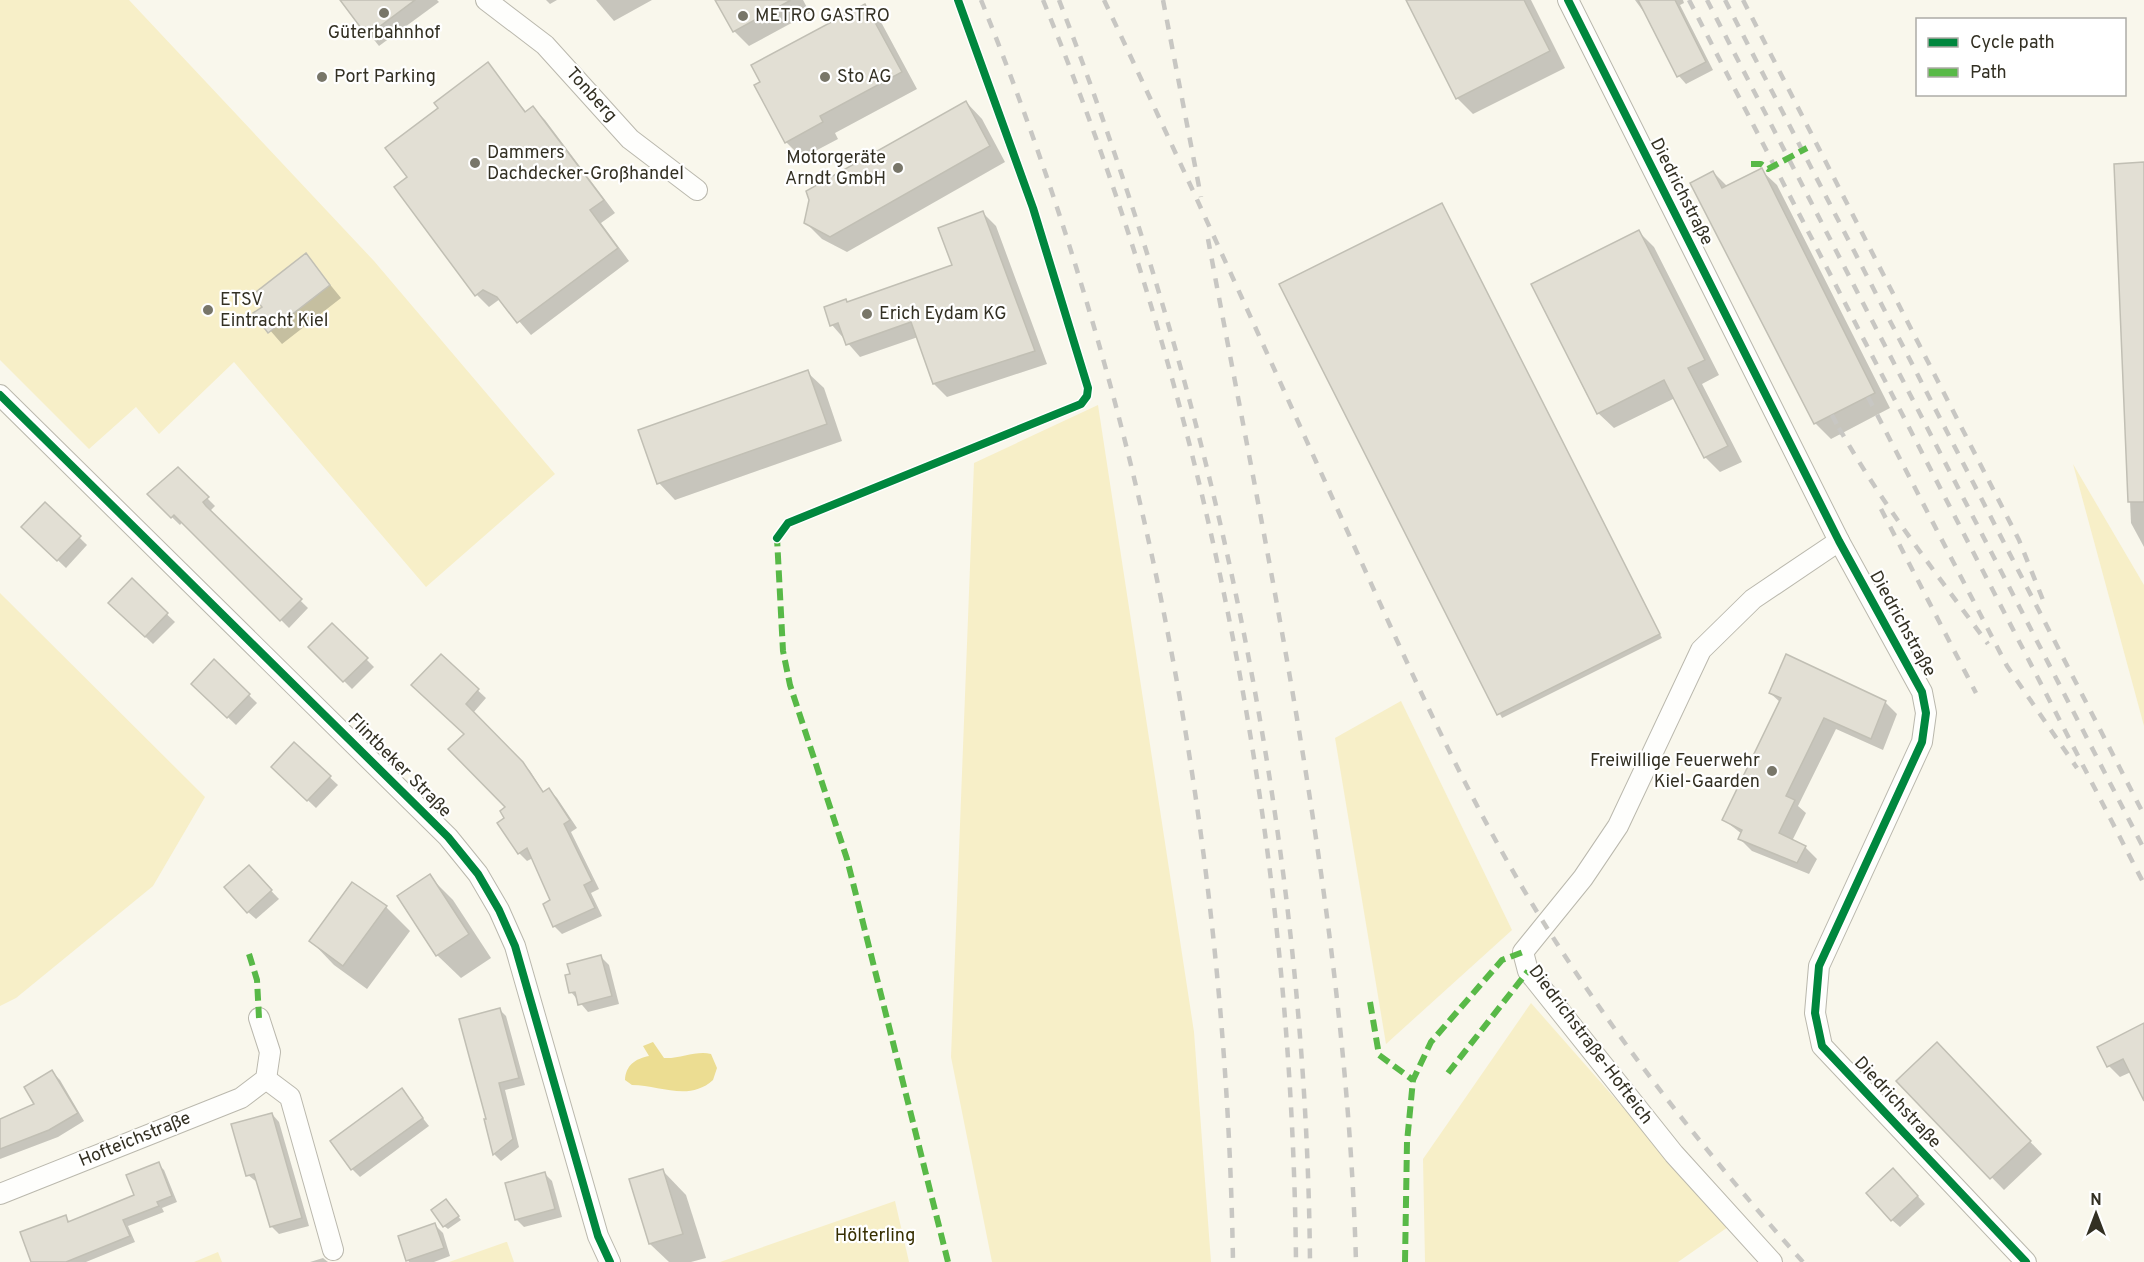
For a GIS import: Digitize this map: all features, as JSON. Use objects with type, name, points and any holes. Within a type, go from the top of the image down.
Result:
[{"type":"street","name":"Tonberg","points":[[486,0],[545,45],[630,139],[697,190]]},
{"type":"street","name":"Diedrichstraße","points":[[1568,0],[1839,541],[1922,692],[1926,713],[1922,742],[1819,966],[1815,1013],[1822,1046],[2026,1262]]},
{"type":"street","name":"Flintbeker Straße","points":[[0,395],[381,768],[448,837],[478,874],[499,910],[515,946],[597,1236],[610,1262]]},
{"type":"street","name":"Diedrichstraße-Hofteich","points":[[1772,1262],[1674,1154],[1528,971],[1523,952],[1583,878],[1618,826],[1701,651],[1753,599],[1839,541]]},
{"type":"street","points":[[259,1018],[270,1052],[266,1079],[290,1097],[333,1250]]},
{"type":"street","name":"Hofteichstraße","points":[[0,1194],[241,1098],[266,1079]]},
{"type":"green space","name":"ETSV Eintracht Kiel","points":[[0,0],[129,0],[374,261],[555,474],[426,587],[234,362],[159,434],[136,407],[89,449],[0,360]]},
{"type":"green space","points":[[1098,405],[1194,1032],[1211,1262],[992,1262],[951,1057],[974,463]]},
{"type":"green space","points":[[2073,464],[2144,585],[2144,726]]},
{"type":"green space","points":[[0,593],[205,797],[153,886],[16,998],[0,1006]]},
{"type":"green space","points":[[1401,701],[1512,930],[1386,1044],[1335,738]]},
{"type":"green space","points":[[1531,1003],[1728,1227],[1678,1262],[1425,1262],[1423,1159]]},
{"type":"green space","name":"Hölterling","points":[[895,1201],[909,1262],[720,1262]]},
{"type":"green space","points":[[506,1242],[514,1262],[449,1262]]},
{"type":"green space","points":[[218,1252],[222,1262],[194,1262]]},
{"type":"shaded area","points":[[653,1042],[664,1058],[700,1053],[711,1054],[717,1068],[713,1080],[704,1087],[684,1091],[632,1085],[625,1080],[627,1070],[639,1059],[649,1056],[643,1046]]},
{"type":"building","points":[[340,0],[415,0],[367,36]]},
{"type":"building","name":"METRO GASTRO","points":[[715,0],[791,0],[733,32]]},
{"type":"building","points":[[1406,0],[1524,0],[1550,51],[1456,99]]},
{"type":"building","points":[[1638,0],[1675,0],[1706,62],[1677,77]]},
{"type":"building","name":"Sto AG","points":[[865,4],[902,72],[820,116],[823,122],[785,143],[754,85],[760,82],[751,65]]},
{"type":"building","name":"Dammers Dachdecker-Großhandel","points":[[488,62],[525,112],[533,106],[604,200],[590,210],[618,248],[517,323],[497,297],[483,290],[475,296],[394,187],[407,177],[385,148],[438,108],[434,103]]},
{"type":"building","name":"Motorgeräte Arndt GmbH","points":[[966,101],[990,146],[830,237],[804,223],[809,200],[806,191]]},
{"type":"building","points":[[2144,162],[2144,502],[2128,502],[2114,164]]},
{"type":"building","points":[[1762,168],[1875,393],[1814,424],[1690,183],[1713,171],[1722,188]]},
{"type":"building","points":[[1442,203],[1660,634],[1497,715],[1279,284]]},
{"type":"building","points":[[983,211],[1035,351],[933,384],[911,322],[846,345],[838,323],[830,326],[824,307],[846,299],[847,302],[952,265],[938,228]]},
{"type":"building","points":[[1639,230],[1705,360],[1688,368],[1728,446],[1704,458],[1664,380],[1597,414],[1531,284]]},
{"type":"building","points":[[306,253],[330,285],[268,333],[253,313],[262,307],[252,295]]},
{"type":"building","points":[[808,370],[827,424],[657,484],[638,430]]},
{"type":"building","points":[[178,467],[209,497],[203,502],[206,506],[302,599],[280,621],[174,515],[171,518],[147,494]]},
{"type":"building","points":[[45,502],[81,536],[57,561],[21,527]]},
{"type":"building","points":[[132,578],[168,613],[145,637],[108,603]]},
{"type":"building","points":[[332,623],[368,658],[343,682],[308,647]]},
{"type":"building","points":[[441,654],[479,689],[466,704],[523,762],[543,792],[549,788],[570,820],[564,824],[592,881],[584,885],[595,908],[553,927],[543,904],[550,900],[527,848],[518,854],[497,823],[504,818],[500,811],[505,807],[448,749],[464,734],[411,685]]},
{"type":"building","points":[[1786,654],[1886,701],[1871,739],[1824,718],[1786,796],[1795,800],[1779,833],[1806,846],[1797,863],[1738,839],[1742,830],[1722,820],[1781,698],[1769,693]]},
{"type":"building","points":[[214,659],[250,694],[227,718],[191,684]]},
{"type":"building","points":[[294,742],[331,776],[307,801],[271,767]]},
{"type":"building","points":[[249,865],[272,890],[247,913],[224,887]]},
{"type":"building","points":[[430,874],[469,934],[436,956],[397,896]]},
{"type":"building","points":[[352,882],[387,906],[343,966],[309,941]]},
{"type":"building","points":[[601,955],[612,996],[578,1005],[575,992],[569,993],[565,975],[570,974],[567,964]]},
{"type":"building","points":[[500,1008],[519,1078],[499,1083],[513,1139],[493,1155],[484,1119],[486,1119],[459,1019]]},
{"type":"building","points":[[2144,1023],[2144,1101],[2123,1059],[2107,1067],[2097,1047]]},
{"type":"building","points":[[1937,1042],[2031,1141],[1990,1179],[1896,1081]]},
{"type":"building","points":[[52,1070],[78,1113],[49,1130],[0,1149],[0,1119],[34,1104],[24,1087]]},
{"type":"building","points":[[402,1088],[423,1118],[351,1170],[330,1141]]},
{"type":"building","points":[[272,1113],[302,1218],[270,1227],[254,1174],[246,1176],[231,1124]]},
{"type":"building","points":[[159,1162],[172,1196],[157,1202],[159,1206],[123,1220],[130,1236],[66,1262],[31,1262],[20,1232],[66,1215],[68,1222],[134,1195],[126,1175]]},
{"type":"building","points":[[1893,1168],[1918,1196],[1891,1221],[1866,1193]]},
{"type":"building","points":[[663,1169],[683,1234],[649,1244],[629,1179]]},
{"type":"building","points":[[545,1172],[555,1209],[515,1220],[505,1183]]},
{"type":"building","points":[[446,1199],[459,1216],[443,1227],[431,1210]]},
{"type":"building","points":[[435,1223],[444,1248],[406,1261],[398,1236]]},
{"type":"railway","points":[[981,0],[1038,152],[1088,306],[1130,462],[1165,619],[1193,779],[1213,939],[1227,1100],[1233,1262]]},
{"type":"railway","points":[[1043,0],[1101,151],[1151,305],[1194,461],[1229,619],[1257,779],[1278,939],[1291,1101],[1296,1262]]},
{"type":"railway","points":[[1059,0],[1114,152],[1163,306],[1205,462],[1241,620],[1270,779],[1291,939],[1304,1100],[1310,1262]]},
{"type":"railway","points":[[1104,0],[1408,664],[1478,808],[1504,855],[1561,950],[1625,1043],[1729,1177],[1803,1262]]},
{"type":"railway","points":[[1163,0],[1201,197]]},
{"type":"railway","points":[[1689,0],[2144,884]]},
{"type":"railway","points":[[1707,0],[2144,849]]},
{"type":"railway","points":[[1725,0],[2144,815]]},
{"type":"railway","points":[[1743,0],[2019,540],[2045,605]]},
{"type":"railway","points":[[1208,239],[1280,620],[1321,876],[1338,1004],[1349,1133],[1356,1262]]},
{"type":"railway","points":[[1868,397],[2007,666],[2077,768]]},
{"type":"railway","points":[[1832,415],[1842,434]]},
{"type":"railway","points":[[1839,428],[1891,511],[1988,644]]},
{"type":"railway","points":[[1881,509],[1976,693]]},
{"type":"marked path","points":[[1751,164],[1761,164],[1768,169],[1807,148]]},
{"type":"marked path","points":[[779,535],[777,538],[783,651],[790,685],[847,859],[948,1262]]},
{"type":"marked path","points":[[1405,1262],[1407,1142],[1413,1080],[1431,1042],[1502,960],[1523,952]]},
{"type":"marked path","points":[[249,954],[257,980],[259,1018]]},
{"type":"marked path","points":[[1448,1073],[1528,971]]},
{"type":"marked path","points":[[1370,1002],[1379,1055],[1413,1080]]},
{"type":"cycle path","points":[[777,538],[788,523],[1081,404],[1087,396],[1088,388],[1033,208],[958,0]]},
{"type":"cycle path","points":[[1568,0],[1839,541],[1922,692],[1926,713],[1922,742],[1819,966],[1815,1013],[1822,1046],[2026,1262]]},
{"type":"cycle path","points":[[0,395],[448,837],[478,874],[499,910],[515,946],[598,1236],[610,1262]]},
{"type":"place","name":"Güterbahnhof","points":[[384,13]]},
{"type":"place","name":"METRO GASTRO","points":[[743,16]]},
{"type":"place","name":"Port Parking","points":[[322,77]]},
{"type":"place","name":"Sto AG","points":[[825,77]]},
{"type":"place","name":"Dammers Dachdecker-Großhandel","points":[[475,163]]},
{"type":"place","name":"Motorgeräte Arndt GmbH","points":[[898,168]]},
{"type":"place","name":"ETSV Eintracht Kiel","points":[[208,310]]},
{"type":"place","name":"Erich Eydam KG","points":[[867,314]]},
{"type":"place","name":"Freiwillige Feuerwehr Kiel-Gaarden","points":[[1772,771]]}]
